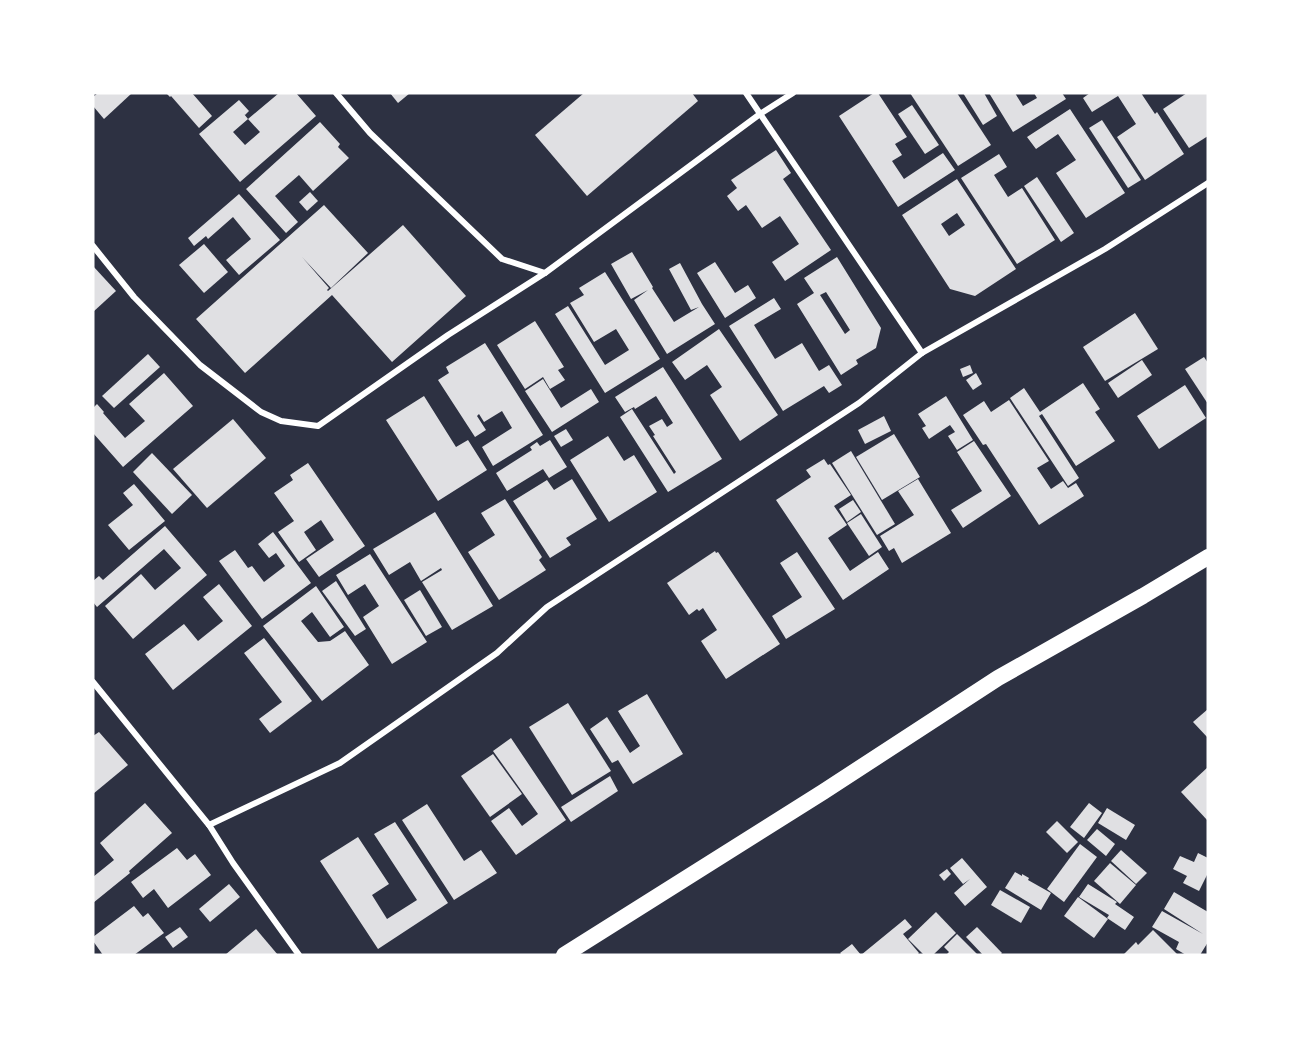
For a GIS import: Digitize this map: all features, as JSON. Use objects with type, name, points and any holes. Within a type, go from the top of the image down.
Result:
[{"type":"highway","points":[[564,955],[823,792],[998,678],[1208,557]]},
{"type":"street","points":[[336,93],[370,133],[502,259],[545,273]]},
{"type":"street","points":[[746,93],[922,353]]},
{"type":"street","points":[[93,246],[134,297],[200,365],[261,412],[281,421],[318,426],[448,335],[545,273],[760,114],[793,93]]},
{"type":"street","points":[[209,825],[340,763],[497,653],[547,607],[859,403],[922,353],[1105,249],[1208,183]]},
{"type":"street","points":[[93,682],[209,825],[298,955]]},
{"type":"building","points":[[98,93],[132,93],[104,119],[93,106],[93,97]]},
{"type":"building","points":[[166,93],[192,93],[212,116],[199,128]]},
{"type":"building","points":[[279,93],[296,93],[316,116],[240,182],[199,134],[239,100],[249,111],[244,114],[248,119]],"holes":[[[248,119],[260,132],[245,145],[233,132]]]},
{"type":"building","points":[[390,93],[410,93],[398,103]]},
{"type":"building","points":[[584,93],[692,93],[698,101],[587,196],[535,135]]},
{"type":"building","points":[[874,93],[878,93],[907,137],[895,144],[902,155],[892,161],[904,179],[943,153],[955,170],[898,207],[839,116]]},
{"type":"building","points":[[910,93],[957,93],[991,145],[958,166]]},
{"type":"building","points":[[963,93],[984,93],[997,116],[983,125]]},
{"type":"building","points":[[989,93],[1015,93],[1023,106],[1037,98],[1034,93],[1062,93],[1066,99],[1013,132]]},
{"type":"building","points":[[1090,93],[1141,93],[1155,114],[1157,112],[1184,154],[1145,180],[1117,137],[1136,124],[1118,96],[1092,112],[1083,98]]},
{"type":"building","points":[[1187,93],[1208,93],[1208,136],[1189,148],[1163,109]]},
{"type":"building","points":[[912,105],[939,145],[925,154],[898,114]]},
{"type":"building","points":[[1070,109],[1125,193],[1086,218],[1056,173],[1076,160],[1058,134],[1036,149],[1027,137]]},
{"type":"building","points":[[1102,120],[1141,180],[1128,188],[1089,128]]},
{"type":"building","points":[[320,122],[349,158],[313,191],[299,175],[275,196],[298,222],[286,233],[246,189]]},
{"type":"building","points":[[776,150],[791,173],[783,179],[831,250],[785,281],[772,262],[799,244],[780,216],[762,228],[746,205],[738,211],[727,196],[737,188],[731,180]]},
{"type":"building","points":[[999,154],[1007,167],[994,175],[1008,197],[1022,188],[1055,240],[1017,264],[961,178]]},
{"type":"building","points":[[1037,177],[1074,233],[1061,242],[1024,186]]},
{"type":"building","points":[[957,179],[1016,269],[975,296],[950,289],[902,215]],"holes":[[[957,213],[965,225],[949,236],[941,224]]]},
{"type":"building","points":[[310,192],[318,201],[307,211],[299,202]]},
{"type":"building","points":[[239,194],[280,240],[239,275],[226,260],[251,239],[233,217],[208,239],[206,236],[194,246],[188,238]]},
{"type":"building","points":[[324,205],[368,253],[331,288],[302,257],[329,288],[328,291],[403,225],[466,296],[392,362],[332,295],[245,373],[196,319]]},
{"type":"building","points":[[204,244],[228,272],[204,293],[179,265]]},
{"type":"building","points":[[632,252],[674,322],[699,307],[691,310],[669,269],[680,263],[715,324],[667,354],[634,300],[648,290],[631,299],[611,264]]},
{"type":"building","points":[[837,257],[881,328],[876,348],[856,360],[858,364],[841,375],[797,304],[814,293],[804,278]],"holes":[[[826,292],[850,330],[845,334],[820,295]]]},
{"type":"building","points":[[715,262],[735,293],[748,285],[756,298],[725,318],[697,273]]},
{"type":"building","points":[[93,266],[116,291],[93,312]]},
{"type":"building","points":[[605,272],[660,359],[605,393],[555,314],[568,306],[605,365],[629,350],[616,329],[594,342],[570,303],[584,295],[579,288]]},
{"type":"building","points":[[774,298],[781,309],[754,325],[775,359],[802,343],[819,371],[829,365],[842,385],[829,393],[824,386],[783,411],[729,326]]},
{"type":"building","points":[[1135,313],[1158,349],[1105,381],[1083,347]]},
{"type":"building","points":[[535,321],[564,367],[558,370],[565,380],[550,389],[543,377],[525,389],[497,345]]},
{"type":"building","points":[[719,329],[778,415],[740,441],[710,395],[722,387],[707,365],[685,380],[672,362]]},
{"type":"building","points":[[485,343],[543,435],[493,466],[482,447],[512,428],[502,411],[484,422],[479,414],[477,416],[486,430],[475,437],[438,380],[449,373],[446,367]]},
{"type":"building","points":[[148,354],[160,367],[114,408],[102,396]]},
{"type":"building","points":[[1204,357],[1208,363],[1208,404],[1185,369]]},
{"type":"building","points":[[1142,360],[1152,375],[1118,398],[1108,383]]},
{"type":"building","points":[[970,365],[973,373],[963,377],[960,369]]},
{"type":"building","points":[[663,367],[722,459],[668,492],[620,417],[632,409],[674,474],[676,472],[649,426],[662,419],[667,427],[673,423],[656,396],[635,409],[634,407],[625,412],[615,397]]},
{"type":"building","points":[[164,373],[193,406],[123,467],[93,433],[93,408],[97,404],[125,438],[145,421],[129,404]]},
{"type":"building","points":[[976,373],[982,384],[973,390],[966,380]]},
{"type":"building","points":[[543,379],[561,408],[591,389],[599,402],[552,432],[525,391]]},
{"type":"building","points":[[1083,383],[1100,409],[1095,412],[1115,441],[1076,466],[1042,414],[1039,416],[1079,478],[1068,486],[1010,398],[1024,388],[1040,412]]},
{"type":"building","points":[[1185,385],[1206,418],[1159,449],[1137,416]]},
{"type":"building","points":[[424,396],[456,447],[468,440],[487,470],[438,501],[386,420]]},
{"type":"building","points":[[946,396],[973,440],[957,450],[948,436],[955,432],[950,425],[929,439],[922,428],[926,426],[918,414]]},
{"type":"building","points":[[1009,400],[1049,461],[1037,468],[1051,489],[1063,481],[1068,488],[1076,483],[1084,496],[1039,525],[986,444],[983,445],[963,415],[984,401],[991,412]]},
{"type":"building","points":[[884,416],[891,431],[865,444],[858,430]]},
{"type":"building","points":[[233,419],[266,458],[207,508],[173,469]]},
{"type":"building","points":[[566,429],[573,440],[561,447],[554,436]]},
{"type":"building","points":[[894,434],[920,477],[882,500],[856,457]]},
{"type":"building","points":[[608,436],[624,461],[634,455],[657,492],[609,522],[570,460]]},
{"type":"building","points":[[550,440],[567,467],[549,478],[543,469],[507,491],[496,473],[532,450],[530,447],[537,442],[540,446]]},
{"type":"building","points":[[974,441],[1011,496],[963,528],[951,510],[982,491],[957,452]]},
{"type":"building","points":[[851,451],[895,524],[877,535],[832,463]]},
{"type":"building","points":[[152,453],[192,495],[172,514],[133,472]]},
{"type":"building","points":[[824,459],[828,465],[830,464],[851,495],[834,506],[847,525],[828,538],[850,571],[878,552],[889,569],[843,600],[776,500],[811,477],[806,470]]},
{"type":"building","points":[[308,463],[365,546],[319,577],[306,559],[334,540],[321,520],[304,532],[316,550],[299,562],[278,532],[294,521],[274,493],[293,480],[290,475]]},
{"type":"building","points":[[572,479],[597,519],[566,538],[571,545],[550,558],[513,501],[547,480],[554,490]]},
{"type":"building","points":[[918,479],[951,533],[902,563],[894,548],[889,551],[880,536],[914,515],[898,491]]},
{"type":"building","points":[[134,484],[165,521],[129,550],[108,525],[133,505],[123,493]]},
{"type":"building","points":[[505,499],[542,557],[539,560],[546,570],[499,600],[468,552],[495,535],[481,513]]},
{"type":"building","points":[[853,500],[861,512],[847,522],[839,509]]},
{"type":"building","points":[[435,512],[493,606],[452,630],[422,582],[442,570],[441,568],[421,581],[410,562],[389,575],[373,549]]},
{"type":"building","points":[[861,514],[882,547],[869,556],[847,523]]},
{"type":"building","points":[[165,526],[207,575],[133,639],[105,606],[141,574],[155,590],[181,568],[164,549],[97,607],[93,602],[93,581],[99,576],[103,580]]},
{"type":"building","points":[[273,532],[311,583],[262,619],[219,561],[235,550],[248,568],[252,566],[264,582],[285,566],[276,553],[269,558],[258,544]]},
{"type":"building","points":[[715,551],[718,552],[780,644],[726,679],[701,641],[717,630],[703,608],[689,615],[667,583]]},
{"type":"building","points":[[797,552],[835,609],[786,639],[772,616],[802,597],[780,563]]},
{"type":"building","points":[[370,554],[427,642],[392,664],[363,617],[379,606],[365,584],[348,595],[336,575]]},
{"type":"building","points":[[336,581],[366,629],[355,636],[322,591]]},
{"type":"building","points":[[219,584],[252,626],[173,690],[145,654],[184,624],[198,641],[223,621],[203,597]]},
{"type":"building","points":[[316,586],[344,627],[330,637],[312,612],[301,621],[318,642],[330,641],[345,631],[369,665],[322,701],[263,626]]},
{"type":"building","points":[[420,590],[442,627],[426,636],[404,600]]},
{"type":"building","points":[[264,638],[312,701],[270,733],[259,719],[282,702],[244,653]]},
{"type":"building","points":[[647,694],[683,754],[633,784],[618,760],[612,763],[590,729],[607,717],[630,753],[640,746],[618,711]]},
{"type":"building","points":[[568,703],[611,771],[572,795],[529,727]]},
{"type":"building","points":[[1208,709],[1208,738],[1193,722]]},
{"type":"building","points":[[99,732],[128,765],[93,794],[93,736]]},
{"type":"building","points":[[511,738],[566,820],[516,855],[491,821],[509,808],[522,826],[538,814],[493,751]]},
{"type":"building","points":[[493,754],[522,794],[490,817],[461,776]]},
{"type":"building","points":[[1208,767],[1208,821],[1181,792]]},
{"type":"building","points":[[610,776],[618,791],[571,822],[561,807]]},
{"type":"building","points":[[145,803],[172,833],[129,871],[130,873],[93,903],[93,877],[114,860],[100,843]]},
{"type":"building","points":[[1089,803],[1102,813],[1084,838],[1070,827]]},
{"type":"building","points":[[427,804],[464,861],[481,850],[497,873],[454,900],[402,820]]},
{"type":"building","points":[[1107,808],[1135,825],[1126,840],[1098,823]]},
{"type":"building","points":[[1057,821],[1078,842],[1067,853],[1046,832]]},
{"type":"building","points":[[395,822],[448,903],[378,949],[320,861],[358,837],[389,884],[372,895],[387,919],[417,900],[374,834]]},
{"type":"building","points":[[1097,829],[1115,844],[1106,856],[1087,840]]},
{"type":"building","points":[[1080,844],[1097,857],[1064,902],[1047,889]]},
{"type":"building","points":[[177,848],[187,860],[195,854],[211,875],[168,908],[154,889],[143,898],[131,882]]},
{"type":"building","points":[[1121,850],[1147,873],[1136,884],[1111,861]]},
{"type":"building","points":[[1198,853],[1208,858],[1208,873],[1199,891],[1183,883],[1187,876],[1173,869],[1180,856],[1194,862]]},
{"type":"building","points":[[962,858],[987,887],[965,906],[954,893],[970,879],[963,884],[950,868]]},
{"type":"building","points":[[1110,863],[1136,885],[1120,904],[1094,881]]},
{"type":"building","points":[[947,869],[951,874],[944,881],[939,875]]},
{"type":"building","points":[[1015,872],[1029,878],[1028,880],[1051,893],[1041,910],[1005,888]]},
{"type":"building","points":[[229,884],[240,897],[210,922],[199,909]]},
{"type":"building","points":[[1088,884],[1117,902],[1115,904],[1134,917],[1125,930],[1107,918],[1109,915],[1079,897]]},
{"type":"building","points":[[1000,890],[1030,907],[1021,923],[991,905]]},
{"type":"building","points":[[1174,892],[1208,912],[1208,942],[1200,955],[1186,955],[1176,949],[1179,942],[1152,927],[1162,911],[1203,934],[1164,909]]},
{"type":"building","points":[[1078,897],[1108,919],[1094,938],[1064,916]]},
{"type":"building","points":[[134,906],[143,917],[148,913],[164,933],[134,955],[103,955],[93,941],[93,937]]},
{"type":"building","points":[[936,912],[956,933],[933,955],[924,955],[908,939]]},
{"type":"building","points":[[905,919],[912,927],[903,934],[919,953],[917,955],[861,955]]},
{"type":"building","points":[[180,927],[188,937],[173,948],[165,937]]},
{"type":"building","points":[[977,927],[1002,953],[1000,955],[983,955],[966,937]]},
{"type":"building","points":[[256,929],[278,955],[225,955]]},
{"type":"building","points":[[1153,930],[1178,955],[1123,955],[1136,942],[1138,945]]},
{"type":"building","points":[[957,934],[978,955],[946,955],[949,952],[944,947]]},
{"type":"building","points":[[852,944],[861,955],[842,955],[840,953]]}]
